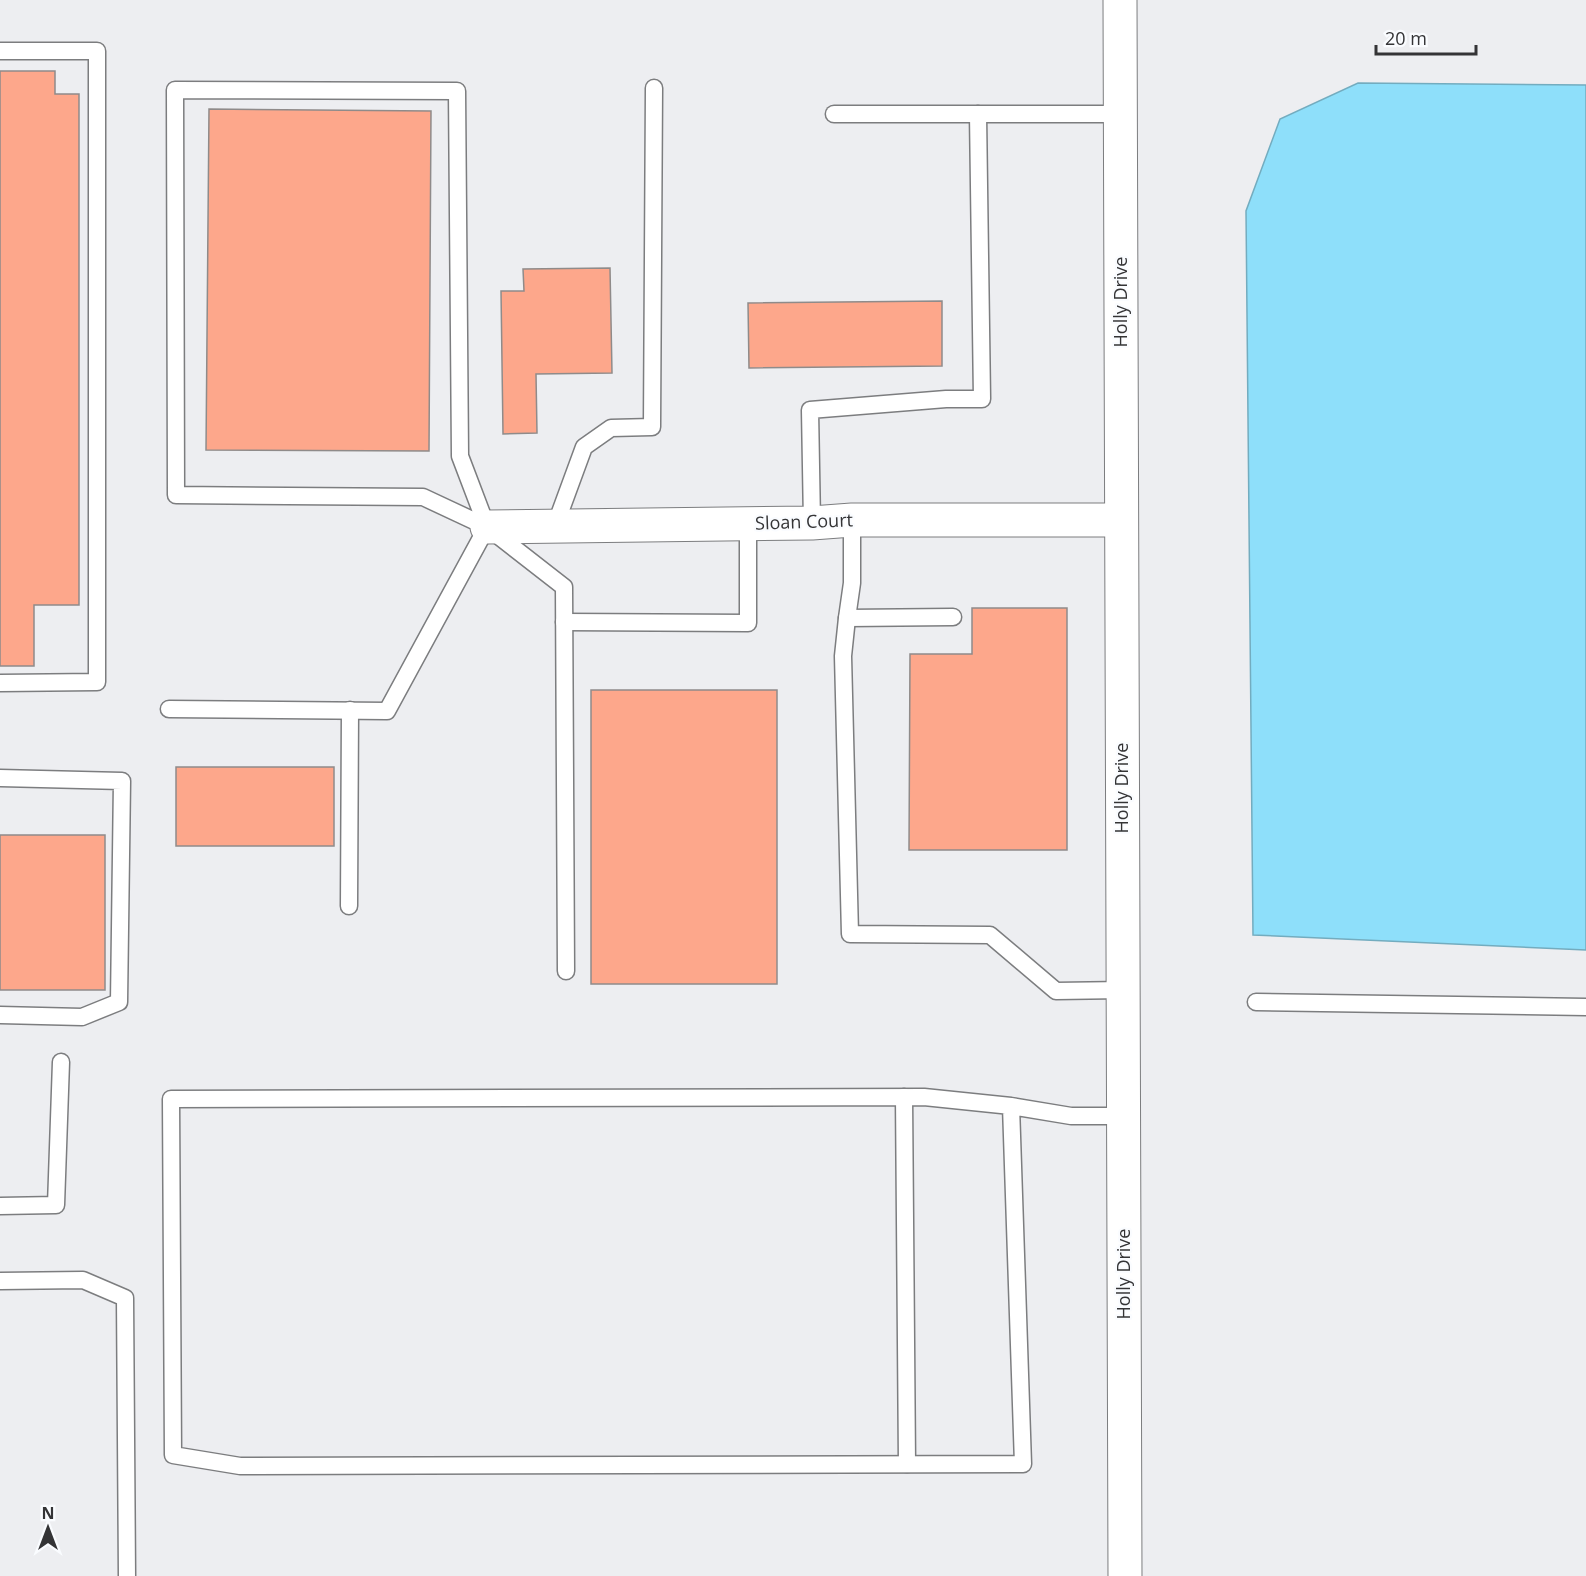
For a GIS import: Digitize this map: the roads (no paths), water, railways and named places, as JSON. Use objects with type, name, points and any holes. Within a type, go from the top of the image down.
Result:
[{"type":"street","name":"Holly Drive","points":[[1120,0],[1125,1576]]},
{"type":"street","name":"Sloan Court","points":[[487,527],[812,523],[852,520],[1121,520]]},
{"type":"lane","points":[[0,51],[97,51],[97,682],[0,682]]},
{"type":"lane","points":[[555,526],[584,447],[611,428],[652,427],[654,88]]},
{"type":"lane","points":[[169,709],[387,711],[487,527],[460,456],[457,91],[175,90],[176,495],[423,496],[487,527],[564,587],[566,971]]},
{"type":"lane","points":[[834,114],[1120,114]]},
{"type":"lane","points":[[812,523],[810,410],[946,399],[982,399],[978,114]]},
{"type":"lane","points":[[852,520],[852,583],[843,656],[850,934],[990,934],[1056,991],[1123,990]]},
{"type":"lane","points":[[564,622],[748,623],[748,524]]},
{"type":"lane","points":[[847,618],[953,617]]},
{"type":"lane","points":[[349,906],[350,710]]},
{"type":"lane","points":[[0,778],[122,781],[119,1002],[82,1017],[0,1016]]},
{"type":"lane","points":[[1256,1002],[1586,1007]]},
{"type":"lane","points":[[0,1206],[56,1205],[60,1062]]},
{"type":"lane","points":[[904,1097],[907,1464]]},
{"type":"lane","points":[[1011,1106],[1023,1464],[240,1466],[174,1455],[171,1099],[924,1097],[1011,1106],[1071,1116],[1124,1116]]},
{"type":"lane","points":[[0,1281],[83,1280],[125,1298],[127,1576]]},
{"type":"water","points":[[1358,83],[1586,85],[1586,950],[1253,935],[1246,211],[1280,119]]}]
